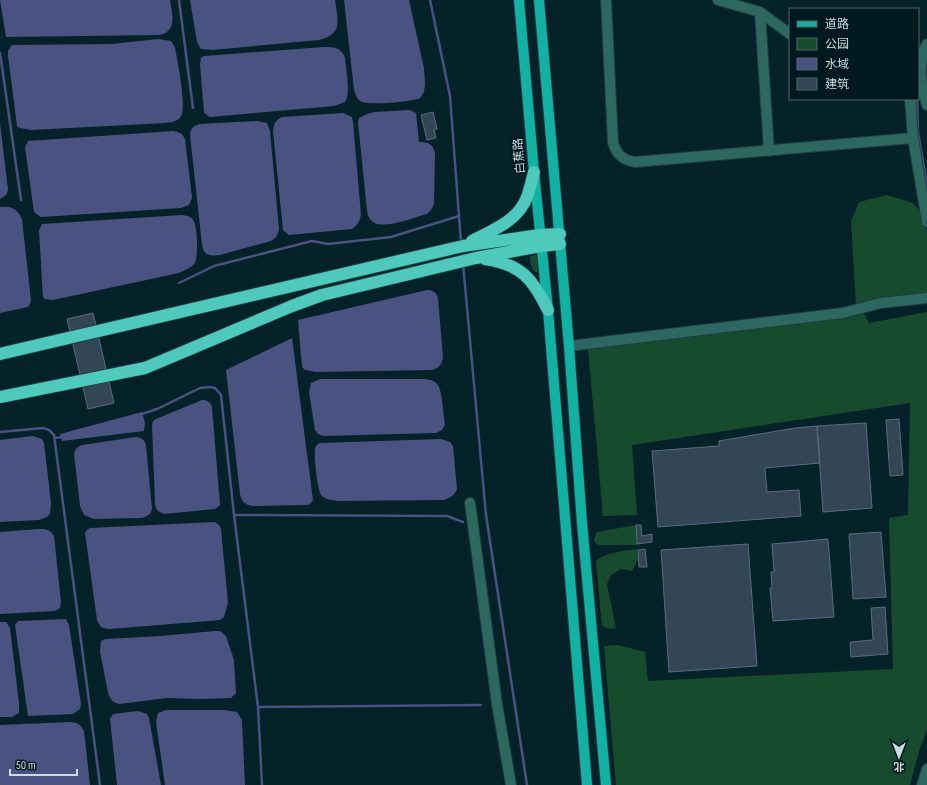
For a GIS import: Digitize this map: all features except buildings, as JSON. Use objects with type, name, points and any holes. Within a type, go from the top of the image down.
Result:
[{"type":"highway","points":[[463,246],[509,222],[519,212],[527,198],[534,172]]},
{"type":"highway","points":[[0,354],[463,246],[560,239]]},
{"type":"highway","points":[[0,397],[145,368],[292,306],[322,295],[476,258],[541,240]]},
{"type":"highway","points":[[476,258],[496,261],[512,266],[528,277],[538,290],[548,310]]},
{"type":"main road","name":"白蕉路","points":[[519,0],[548,310],[587,785]]},
{"type":"main road","points":[[539,0],[569,346],[582,523],[606,785]]},
{"type":"street","points":[[606,0],[614,143],[620,157],[628,161],[635,162],[913,138]]},
{"type":"street","points":[[718,0],[760,12],[789,33]]},
{"type":"street","points":[[760,12],[769,151]]},
{"type":"street","points":[[923,49],[921,67],[924,96],[927,105]]},
{"type":"street","points":[[910,100],[913,138],[927,222]]},
{"type":"street","points":[[569,346],[843,313],[881,303],[927,298]]},
{"type":"street","points":[[470,503],[497,704],[511,785]]},
{"type":"street","points":[[922,785],[927,770]]},
{"type":"green space","points":[[887,195],[913,203],[924,216],[927,233],[927,294],[856,306],[851,221],[859,202]]},
{"type":"green space","points":[[537,255],[539,272],[535,272],[531,266],[530,256]]},
{"type":"green space","points":[[863,312],[869,323],[927,312],[927,730],[919,751],[910,785],[616,785],[604,646],[618,645],[645,652],[648,681],[893,669],[889,518],[908,515],[910,403],[632,445],[637,515],[603,516],[588,349]]},
{"type":"green space","points":[[636,525],[637,545],[599,545],[595,543],[594,539],[597,532]]},
{"type":"green space","points":[[637,549],[638,559],[632,571],[621,569],[611,575],[607,584],[616,628],[608,629],[602,625],[596,561],[610,554]]},
{"type":"water","points":[[0,0],[170,0],[172,21],[169,30],[159,35],[6,37]]},
{"type":"water","points":[[190,0],[335,0],[338,20],[337,26],[332,34],[319,40],[212,50],[201,49],[197,42]]},
{"type":"water","points":[[344,0],[409,0],[424,68],[424,92],[420,98],[389,103],[371,103],[360,101],[358,99],[354,90]]},
{"type":"water","points":[[158,39],[171,41],[175,47],[183,103],[183,110],[178,119],[165,123],[31,130],[17,126],[8,56],[8,51],[12,45],[112,44]]},
{"type":"water","points":[[324,47],[337,48],[345,58],[348,93],[345,102],[334,106],[210,117],[204,113],[200,64],[201,58],[204,56]]},
{"type":"water","points":[[410,110],[416,113],[419,142],[430,144],[435,153],[434,204],[427,214],[392,224],[378,224],[371,220],[367,211],[358,122],[359,118],[374,112]]},
{"type":"water","points":[[343,113],[352,117],[353,122],[361,215],[359,221],[352,229],[289,235],[283,230],[273,131],[274,124],[282,117]]},
{"type":"water","points":[[258,121],[267,123],[270,131],[279,229],[278,233],[271,241],[220,255],[208,254],[204,251],[202,245],[190,135],[191,131],[194,127],[200,124]]},
{"type":"water","points":[[0,123],[8,190],[6,195],[0,199]]},
{"type":"water","points":[[173,131],[183,135],[185,139],[192,198],[189,205],[181,208],[41,217],[34,212],[25,147],[28,141]]},
{"type":"water","points":[[0,207],[13,208],[18,212],[22,219],[31,300],[28,307],[0,313]]},
{"type":"water","points":[[182,215],[189,216],[195,223],[196,228],[197,255],[195,263],[190,268],[179,273],[53,300],[45,299],[43,297],[39,230],[42,224]]},
{"type":"water","points":[[427,290],[434,292],[438,298],[443,357],[440,366],[437,368],[432,370],[316,372],[305,370],[302,367],[298,320]]},
{"type":"water","points":[[292,338],[313,500],[308,505],[252,506],[244,502],[240,494],[226,370]]},
{"type":"water","points":[[320,379],[432,380],[439,387],[445,424],[442,430],[436,433],[323,436],[318,434],[315,430],[309,392],[311,383]]},
{"type":"water","points":[[202,400],[206,400],[212,407],[220,505],[215,509],[164,514],[156,508],[155,504],[153,421]]},
{"type":"water","points":[[142,412],[145,423],[144,431],[62,441],[60,434]]},
{"type":"water","points":[[33,436],[42,439],[44,443],[51,503],[50,514],[39,520],[0,522],[0,440]]},
{"type":"water","points":[[136,437],[143,440],[146,446],[152,509],[150,513],[142,518],[94,519],[84,515],[80,506],[74,454],[76,449],[82,445]]},
{"type":"water","points":[[441,439],[450,442],[453,446],[457,489],[453,495],[444,500],[338,501],[325,498],[320,493],[316,474],[315,453],[316,446],[319,443]]},
{"type":"water","points":[[215,522],[221,529],[228,603],[224,617],[220,620],[110,629],[100,626],[97,620],[85,533],[87,530],[90,528]]},
{"type":"water","points":[[38,529],[47,530],[54,536],[61,602],[60,608],[55,611],[0,614],[0,532]]},
{"type":"water","points":[[66,619],[69,625],[81,704],[80,709],[73,714],[28,716],[15,625],[18,621]]},
{"type":"water","points":[[0,622],[6,622],[10,628],[19,703],[19,713],[12,717],[0,717]]},
{"type":"water","points":[[220,631],[226,636],[234,660],[236,693],[231,698],[167,698],[119,704],[111,699],[108,693],[100,651],[101,641],[105,639]]},
{"type":"water","points":[[166,710],[224,710],[237,712],[242,720],[245,785],[165,785],[156,722],[158,713]]},
{"type":"water","points":[[138,711],[147,714],[149,718],[161,785],[117,785],[110,719],[113,714]]},
{"type":"water","points":[[71,722],[79,724],[84,731],[90,785],[0,785],[0,725]]},
{"type":"waterway","points":[[179,0],[193,108]]},
{"type":"waterway","points":[[430,0],[450,96],[461,243]]},
{"type":"waterway","points":[[0,53],[21,200]]},
{"type":"waterway","points":[[917,100],[918,133],[927,184]]},
{"type":"waterway","points":[[179,283],[214,266],[312,241],[328,244],[391,237],[459,216]]},
{"type":"waterway","points":[[463,264],[486,515],[527,785]]},
{"type":"waterway","points":[[139,415],[157,409],[200,388],[215,388],[221,395],[234,515],[258,707],[262,785]]},
{"type":"waterway","points":[[0,432],[43,428],[49,430],[54,435],[100,785]]},
{"type":"waterway","points":[[54,438],[64,437]]},
{"type":"waterway","points":[[234,515],[447,516],[463,522]]},
{"type":"waterway","points":[[258,707],[481,705]]}]
